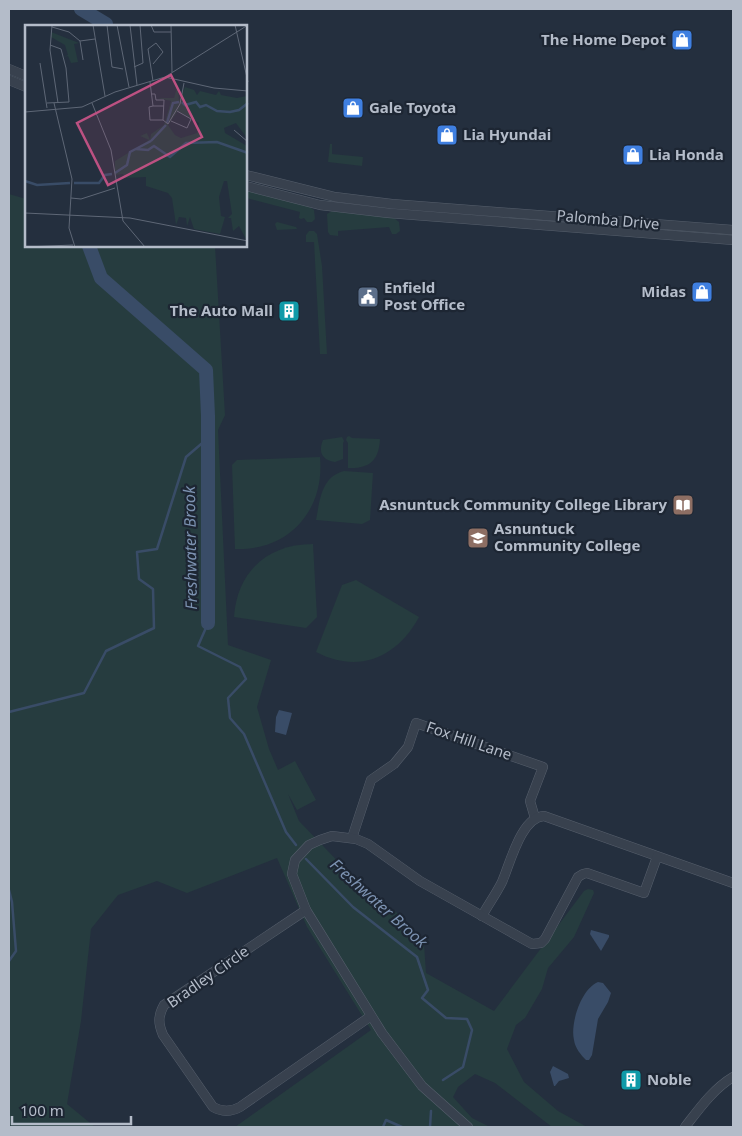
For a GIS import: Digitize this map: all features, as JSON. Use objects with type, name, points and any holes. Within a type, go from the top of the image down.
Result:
[{"type":"street","points":[[9,69],[25,76]]},
{"type":"street","points":[[9,80],[25,87]]},
{"type":"street","name":"Palomba Drive","points":[[248,176],[321,194],[392,204],[733,230]]},
{"type":"street","name":"Palomba Drive","points":[[248,187],[320,205],[404,215],[733,240]]},
{"type":"street","points":[[320,205],[321,194]]},
{"type":"street","points":[[482,210],[490,221]]},
{"type":"street","name":"Fox Hill Lane","points":[[352,838],[371,780],[394,764],[408,747],[416,723],[542,767],[530,801],[535,818]]},
{"type":"street","points":[[482,916],[502,882],[521,835],[535,818],[544,816],[733,883]]},
{"type":"street","points":[[468,1127],[422,1086],[382,1033],[306,910],[292,874],[295,860],[309,845],[332,836],[352,838],[368,844],[420,882],[532,944],[537,944],[545,939],[578,876],[587,873],[644,893],[656,857]]},
{"type":"street","name":"Bradley Circle","points":[[306,910],[164,1004],[159,1014],[158,1024],[163,1035],[213,1106],[220,1111],[229,1111],[240,1107],[371,1016]]},
{"type":"street","points":[[685,1127],[716,1090],[733,1077]]},
{"type":"green space","points":[[330,144],[332,144],[332,154],[363,157],[362,166],[328,162]]},
{"type":"green space","points":[[248,190],[310,207],[314,210],[315,219],[312,222],[307,222],[304,218],[299,218],[300,212],[248,199]]},
{"type":"green space","points":[[9,194],[25,199],[25,248],[215,248],[225,415],[218,430],[228,645],[271,660],[257,707],[269,749],[278,770],[295,761],[316,800],[297,810],[288,794],[299,821],[351,875],[402,917],[424,944],[426,973],[494,1011],[584,891],[588,889],[593,890],[594,893],[574,937],[548,968],[542,989],[525,1018],[516,1025],[507,1049],[524,1082],[558,1111],[587,1127],[552,1127],[495,1083],[475,1074],[458,1087],[453,1097],[472,1118],[490,1127],[235,1127],[371,1030],[307,927],[277,858],[187,893],[157,881],[118,895],[91,929],[81,1021],[67,1104],[95,1127],[9,1127]]},
{"type":"green space","points":[[332,211],[394,218],[399,222],[400,231],[392,234],[389,227],[338,231],[338,236],[330,235],[328,232],[327,214]]},
{"type":"green space","points":[[277,222],[296,227],[297,229],[277,230],[275,224]]},
{"type":"green space","points":[[309,231],[314,231],[317,234],[322,266],[327,354],[320,354],[314,242],[306,242],[306,235]]},
{"type":"green space","points":[[349,436],[352,438],[380,439],[378,453],[372,462],[362,467],[348,468],[348,443],[346,440]]},
{"type":"green space","points":[[342,437],[344,441],[343,459],[335,462],[322,455],[323,440]]},
{"type":"green space","points":[[320,457],[320,476],[316,494],[310,510],[300,524],[287,535],[272,543],[254,548],[235,549],[232,465],[237,460]]},
{"type":"green space","points":[[344,471],[373,473],[370,520],[362,524],[316,520],[326,484],[330,478]]},
{"type":"green space","points":[[313,544],[317,617],[306,628],[234,617],[236,601],[241,586],[248,574],[258,563],[282,549],[297,545]]},
{"type":"green space","points":[[356,580],[419,617],[400,643],[388,652],[375,658],[347,662],[316,652],[342,585]]},
{"type":"water","points":[[279,710],[292,713],[286,735],[275,732],[276,717]]},
{"type":"water","points":[[591,930],[609,935],[601,951],[590,934]]},
{"type":"water","points":[[598,982],[603,983],[611,993],[598,1019],[592,1055],[589,1060],[586,1060],[580,1054],[574,1040],[575,1016],[582,999],[592,986]]},
{"type":"water","points":[[553,1066],[568,1074],[569,1078],[559,1081],[555,1086],[550,1072]]},
{"type":"waterway","name":"Freshwater Brook","points":[[81,9],[106,25]]},
{"type":"waterway","name":"Freshwater Brook","points":[[90,248],[101,278],[206,370],[208,416],[208,623]]},
{"type":"waterway","points":[[9,712],[84,693],[106,651],[154,628],[153,589],[139,579],[137,552],[157,549],[186,457],[207,439]]},
{"type":"waterway","name":"Freshwater Brook","points":[[208,623],[198,646],[240,667],[246,679],[228,698],[230,718],[244,734],[286,832],[296,845]]},
{"type":"waterway","name":"Freshwater Brook","points":[[306,859],[353,907],[417,957],[428,990],[422,998],[446,1018],[467,1019],[472,1030],[463,1067],[443,1080]]},
{"type":"waterway","points":[[9,890],[12,902],[16,951],[9,961]]},
{"type":"waterway","name":"Freshwater Brook","points":[[430,1127],[431,1111]]},
{"type":"waterway","name":"Freshwater Brook","points":[[383,1127],[386,1120],[402,1127]]},
{"type":"place","name":"The Home Depot","points":[[682,40]]},
{"type":"place","name":"Gale Toyota","points":[[353,108]]},
{"type":"place","name":"Lia Hyundai","points":[[447,135]]},
{"type":"place","name":"Lia Honda","points":[[633,155]]},
{"type":"place","name":"Midas","points":[[702,292]]},
{"type":"place","name":"Enfield Post Office","points":[[368,297]]},
{"type":"place","name":"The Auto Mall","points":[[289,311]]},
{"type":"place","name":"Asnuntuck Community College Library","points":[[683,505]]},
{"type":"place","name":"Asnuntuck Community College","points":[[478,538]]},
{"type":"place","name":"Noble","points":[[631,1080]]}]
